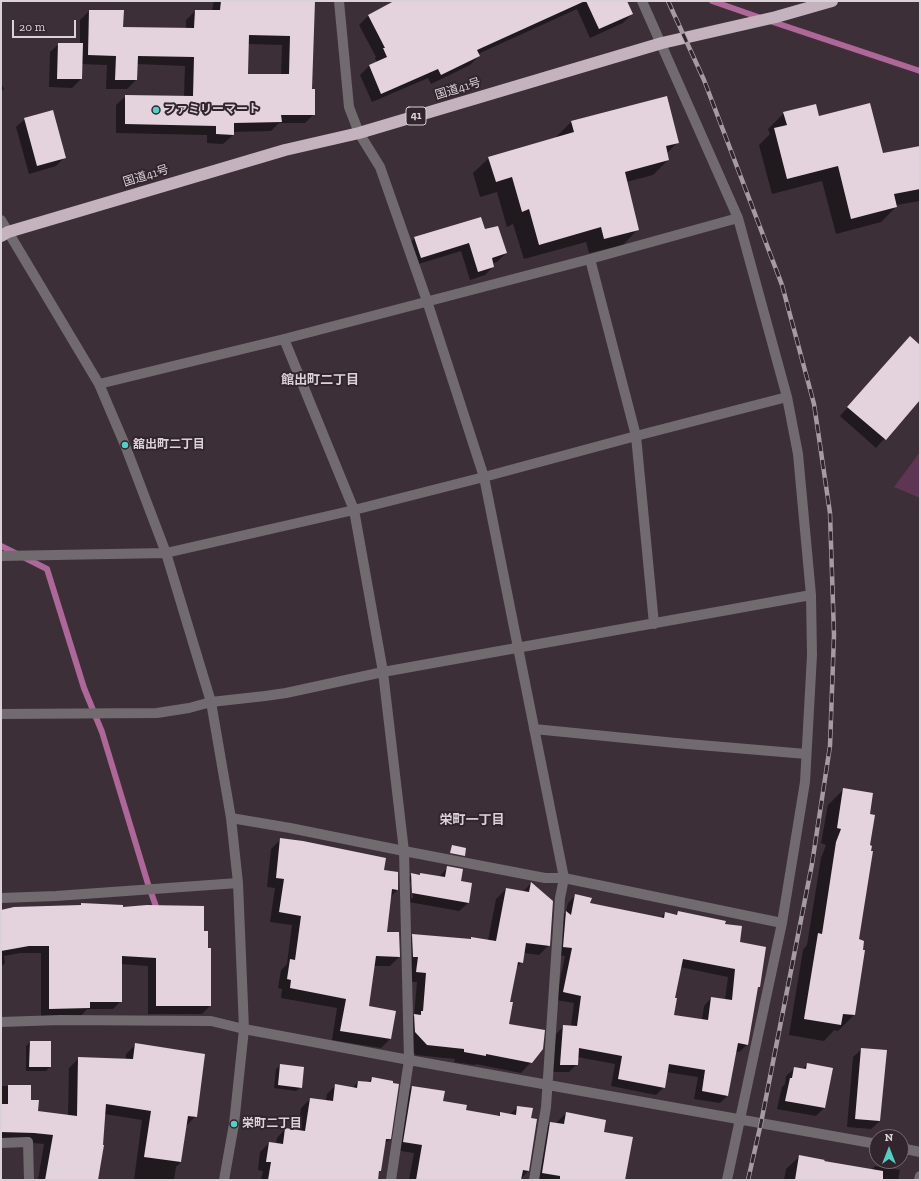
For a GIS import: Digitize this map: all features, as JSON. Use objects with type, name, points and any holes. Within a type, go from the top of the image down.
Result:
[{"type":"highway","name":"国道41号","points":[[5,234],[285,150],[359,133],[662,43],[776,17],[832,1]]},
{"type":"street","points":[[339,1],[349,107],[359,133],[380,167],[427,301],[484,477],[564,878],[560,898],[546,1085],[546,1107],[534,1180]]},
{"type":"street","points":[[642,1],[662,43],[738,218],[787,397],[798,454],[811,595],[812,655],[805,782],[782,922],[727,1180]]},
{"type":"street","points":[[99,384],[284,339],[590,259],[738,218]]},
{"type":"street","points":[[1,220],[5,234],[99,384],[125,445],[166,553],[211,702],[231,818],[238,883],[244,1029],[234,1124],[224,1180]]},
{"type":"street","points":[[590,259],[636,436],[654,624]]},
{"type":"street","points":[[284,339],[354,510],[383,672],[404,851],[409,1060],[391,1180]]},
{"type":"street","points":[[1,556],[166,553],[354,510],[787,397]]},
{"type":"street","points":[[1,714],[157,713],[189,708],[211,702],[279,694],[383,672],[811,595]]},
{"type":"street","points":[[534,729],[806,754]]},
{"type":"street","points":[[231,818],[290,828],[545,878],[564,878],[782,922]]},
{"type":"street","points":[[1,898],[56,896],[238,883]]},
{"type":"street","points":[[1,1022],[60,1020],[211,1022],[409,1060],[869,1143]]},
{"type":"street","points":[[1,1143],[28,1142],[29,1180]]},
{"type":"street","points":[[909,1150],[920,1152]]},
{"type":"street","points":[[919,1180],[920,1176]]},
{"type":"shaded area","points":[[920,452],[920,498],[894,487]]},
{"type":"building","points":[[221,1],[315,1],[312,89],[315,89],[315,115],[281,115],[282,122],[234,123],[234,135],[216,134],[216,126],[125,124],[125,95],[193,96],[194,57],[138,56],[137,80],[115,80],[116,56],[88,55],[89,10],[124,10],[123,27],[194,28],[195,10],[220,10]],"holes":[[[249,35],[290,36],[289,74],[248,74]]]},
{"type":"building","points":[[394,1],[585,1],[477,50],[480,56],[441,75],[438,69],[381,94],[369,65],[387,57],[383,48],[385,48],[368,15]]},
{"type":"building","points":[[586,1],[627,1],[633,14],[599,29]]},
{"type":"building","points":[[58,43],[83,43],[82,79],[57,79]]},
{"type":"building","points":[[667,96],[679,143],[666,146],[669,160],[625,172],[639,230],[604,239],[601,227],[539,245],[529,209],[522,212],[512,177],[496,182],[488,157],[574,132],[571,121]]},
{"type":"building","points":[[870,103],[883,153],[920,146],[920,189],[894,194],[897,207],[851,219],[838,166],[787,179],[774,128],[787,125],[783,112],[816,104],[819,116]]},
{"type":"building","points":[[53,110],[66,158],[37,166],[24,118]]},
{"type":"building","points":[[481,217],[485,229],[498,226],[507,253],[492,258],[494,267],[478,272],[469,243],[421,258],[414,237]]},
{"type":"building","points":[[910,336],[920,345],[920,400],[886,440],[847,407]]},
{"type":"building","points":[[843,788],[873,793],[870,814],[875,815],[870,845],[872,846],[871,851],[873,851],[859,939],[864,941],[863,950],[865,950],[855,1015],[843,1014],[841,1025],[804,1019],[818,933],[822,934],[836,842],[841,829],[837,828]]},
{"type":"building","points":[[280,838],[303,841],[386,858],[384,870],[398,872],[398,890],[392,889],[387,932],[399,932],[400,957],[376,956],[369,1006],[396,1011],[391,1039],[340,1031],[346,999],[290,988],[291,980],[287,979],[290,959],[295,960],[301,916],[279,912],[284,879],[276,878]]},
{"type":"building","points":[[452,845],[466,848],[465,856],[450,853]]},
{"type":"building","points":[[447,866],[463,869],[461,881],[472,883],[469,903],[412,893],[411,873],[445,877]]},
{"type":"building","points":[[531,882],[553,901],[550,946],[526,943],[523,963],[518,962],[510,1002],[513,1002],[509,1024],[545,1030],[543,1049],[532,1063],[486,1054],[486,1056],[464,1052],[464,1049],[427,1045],[415,1032],[414,1014],[421,1015],[421,1011],[423,1011],[426,973],[416,972],[418,957],[413,957],[412,934],[471,939],[471,937],[496,941],[506,888],[529,892]]},
{"type":"building","points":[[575,894],[592,898],[590,903],[664,918],[665,912],[677,915],[678,911],[726,921],[725,924],[742,926],[740,942],[766,947],[760,987],[758,987],[748,1045],[738,1043],[728,1096],[702,1091],[705,1070],[669,1064],[665,1088],[618,1079],[622,1056],[579,1048],[578,1065],[560,1065],[563,1025],[577,1026],[581,996],[563,992],[572,948],[563,947],[566,911],[571,915]],"holes":[[[683,959],[735,969],[732,1000],[711,997],[708,1020],[674,1015],[677,998],[675,998]]]},
{"type":"building","points":[[81,903],[123,905],[123,907],[147,905],[204,906],[204,931],[208,931],[208,948],[211,948],[211,1006],[156,1006],[156,958],[122,956],[122,1002],[90,1002],[90,1008],[49,1009],[49,946],[29,946],[1,951],[1,910],[14,907],[81,905]]},
{"type":"building","points":[[30,1041],[51,1041],[51,1067],[29,1067]]},
{"type":"building","points":[[135,1043],[205,1054],[197,1117],[188,1116],[181,1162],[144,1157],[151,1111],[106,1104],[104,1145],[98,1180],[45,1180],[53,1135],[1,1132],[1,1104],[8,1104],[8,1085],[31,1085],[31,1100],[39,1100],[38,1111],[77,1116],[78,1057],[133,1059]]},
{"type":"building","points":[[861,1048],[887,1050],[880,1121],[855,1119]]},
{"type":"building","points":[[807,1063],[833,1068],[825,1108],[785,1101],[794,1067],[806,1069]]},
{"type":"building","points":[[280,1064],[304,1067],[302,1088],[278,1085]]},
{"type":"building","points":[[372,1077],[393,1081],[393,1083],[399,1084],[391,1139],[386,1139],[381,1171],[379,1171],[378,1180],[268,1180],[271,1162],[266,1162],[269,1142],[283,1144],[285,1128],[305,1131],[310,1098],[333,1101],[335,1084],[357,1088],[358,1081],[371,1082]]},
{"type":"building","points":[[412,1086],[445,1091],[443,1101],[467,1105],[466,1110],[500,1116],[500,1112],[516,1115],[517,1106],[533,1108],[531,1118],[537,1119],[529,1171],[523,1170],[521,1180],[416,1180],[422,1145],[403,1142]]},
{"type":"building","points":[[566,1112],[606,1120],[604,1132],[633,1137],[625,1180],[560,1180],[560,1176],[542,1173],[550,1122],[564,1124]]},
{"type":"building","points":[[799,1155],[825,1160],[824,1161],[883,1171],[883,1180],[795,1180]]},
{"type":"waterway","points":[[712,1],[761,18]]},
{"type":"waterway","points":[[770,21],[920,71]]},
{"type":"waterway","points":[[1,546],[47,569],[84,688],[102,732],[148,884],[158,912]]},
{"type":"railway","points":[[668,1],[704,80],[782,285],[814,404],[830,513],[834,635],[830,746],[812,864],[761,1123],[748,1180]]},
{"type":"place","name":"ファミリーマート","points":[[156,110]]},
{"type":"place","name":"舘出町二丁目","points":[[125,445]]},
{"type":"place","name":"栄町二丁目","points":[[234,1124]]},
{"type":"district","name":"館出町二丁目","points":[[320,380]]},
{"type":"district","name":"栄町一丁目","points":[[472,820]]}]
